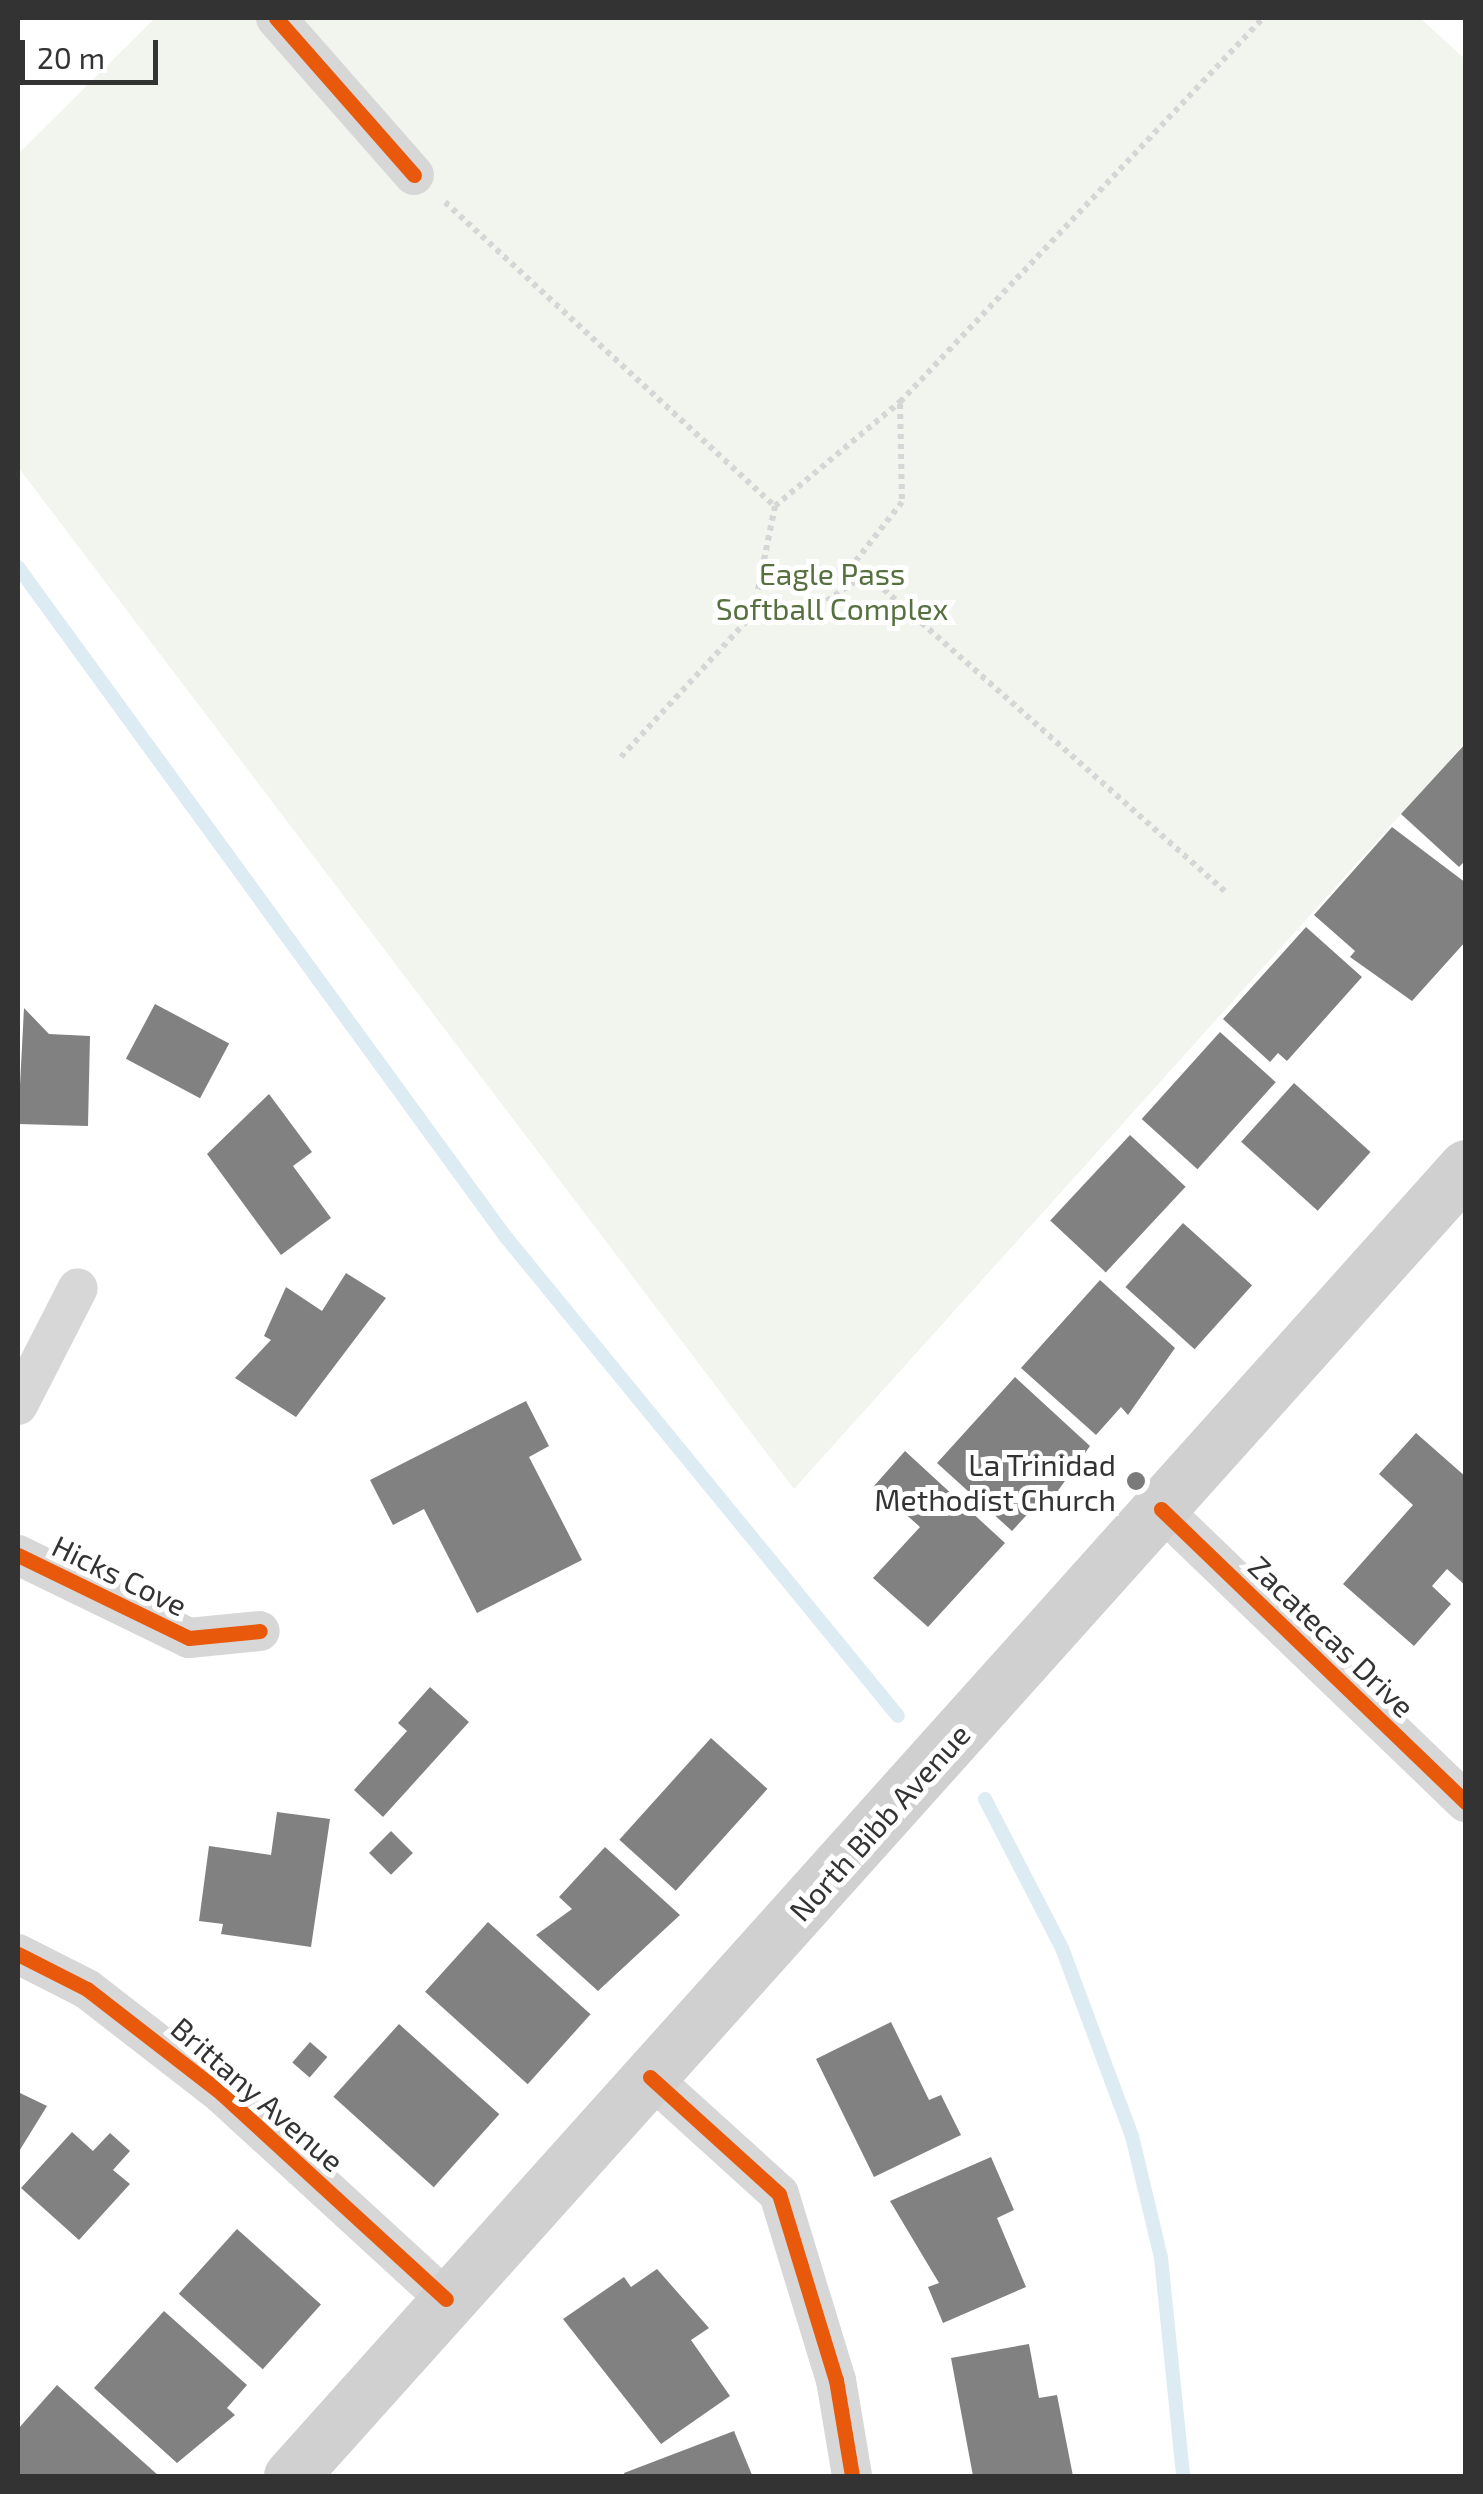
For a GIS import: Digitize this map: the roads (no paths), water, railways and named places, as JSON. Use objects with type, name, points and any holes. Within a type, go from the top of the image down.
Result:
[{"type":"main road","name":"North Bibb Avenue","points":[[291,2476],[1466,1167]]},
{"type":"street","points":[[276,18],[414,175]]},
{"type":"street","points":[[18,1405],[78,1288]]},
{"type":"street","name":"Zacatecas Drive","points":[[1161,1509],[1466,1802]]},
{"type":"street","name":"Hicks Cove","points":[[18,1556],[188,1638],[260,1631]]},
{"type":"street","name":"Brittany Avenue","points":[[18,1954],[87,1989],[221,2093],[446,2299]]},
{"type":"street","points":[[650,2077],[779,2194],[836,2380],[852,2476]]},
{"type":"waterway","points":[[18,567],[505,1236],[898,1716]]},
{"type":"waterway","points":[[985,1799],[1062,1948],[1132,2136],[1161,2258],[1183,2476]]},
{"type":"place","name":"La Trinidad Methodist Church","points":[[1136,1481]]},
{"type":"park label","name":"Eagle Pass Softball Complex","points":[[832,590]]}]
